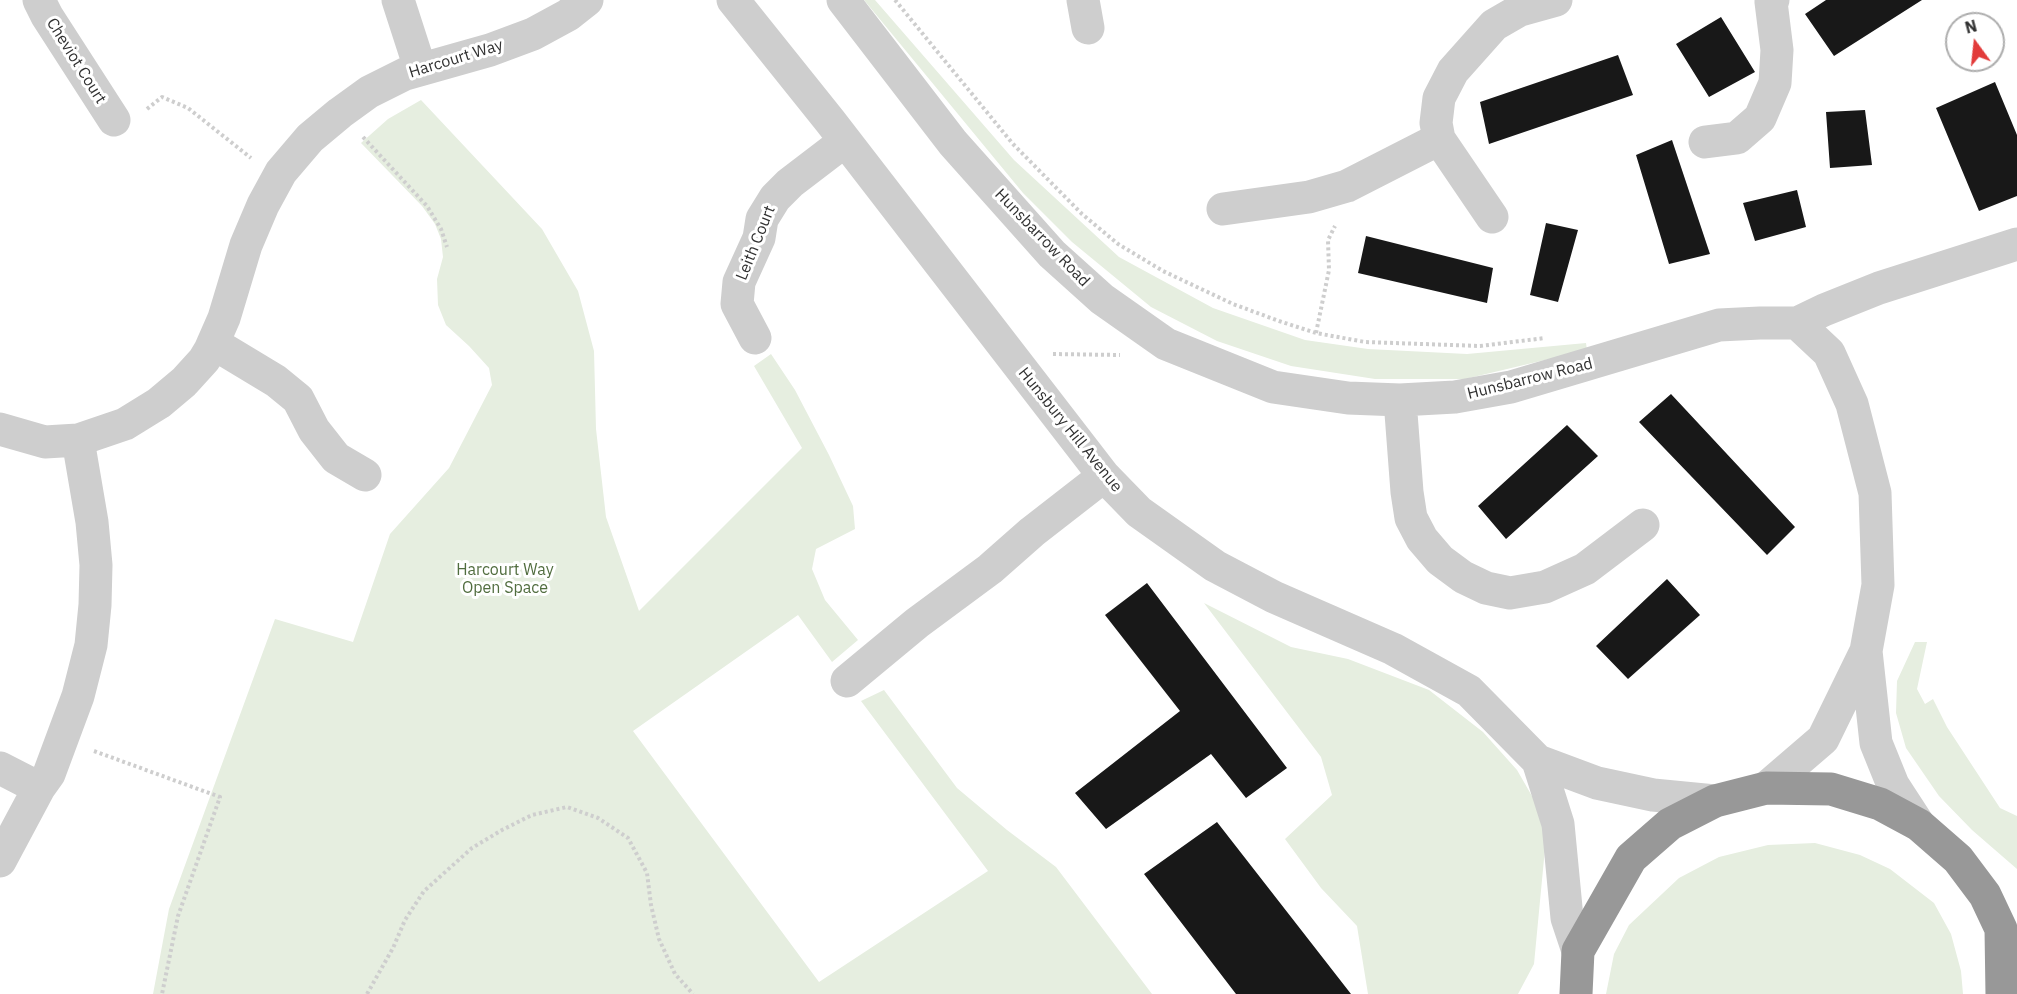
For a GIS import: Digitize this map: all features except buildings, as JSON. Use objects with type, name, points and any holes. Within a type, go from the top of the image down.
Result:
[{"type":"highway","points":[[1572,979],[1631,858],[1670,824],[1714,801],[1766,788],[1831,789],[1880,804],[1919,825],[1958,859],[1985,895],[2001,930],[2002,994]]},
{"type":"highway","points":[[1985,895],[2017,918]]},
{"type":"street","name":"Cheviot Court","points":[[39,0],[114,120]]},
{"type":"street","points":[[398,0],[420,68]]},
{"type":"street","name":"Harcourt Way","points":[[0,429],[45,442],[78,440],[125,424],[159,403],[191,375],[204,360],[224,318],[246,245],[262,205],[281,172],[310,138],[369,92],[420,68],[490,50],[533,34],[568,15],[587,0]]},
{"type":"street","name":"Hunsbury Hill Avenue","points":[[733,0],[1104,476],[1139,512],[1215,566],[1274,597],[1393,650],[1469,691],[1538,761],[1597,783],[1653,795],[1714,801]]},
{"type":"street","name":"Hunsbarrow Road","points":[[843,0],[953,142],[1052,254],[1102,299],[1166,344],[1273,387],[1347,398],[1401,400],[1455,397],[1511,387],[1719,326],[1760,322],[1797,323],[1879,288],[2017,244]]},
{"type":"street","points":[[1492,217],[1439,139],[1436,123],[1440,98],[1453,71],[1494,25],[1520,10],[1556,0]]},
{"type":"street","points":[[1705,142],[1737,138],[1760,118],[1774,83],[1777,50],[1769,1]]},
{"type":"street","points":[[1223,209],[1308,197],[1347,186],[1439,139]]},
{"type":"street","name":"Leith Court","points":[[755,338],[737,304],[739,282],[759,238],[762,219],[775,198],[790,183],[845,141]]},
{"type":"street","points":[[1766,788],[1822,739],[1866,651],[1878,585],[1875,493],[1852,404],[1829,353],[1797,323]]},
{"type":"street","points":[[213,343],[276,381],[298,399],[314,430],[336,458],[365,475]]},
{"type":"street","points":[[1401,400],[1411,518],[1422,539],[1440,560],[1463,577],[1486,588],[1510,592],[1545,587],[1585,569],[1643,525]]},
{"type":"street","points":[[0,861],[39,788],[49,774],[78,696],[91,645],[96,565],[92,522],[78,440]]},
{"type":"street","points":[[847,681],[1104,476]]},
{"type":"street","points":[[1866,651],[1876,743],[1893,785],[1919,825]]},
{"type":"street","name":"Hunsbury Hill Avenue","points":[[1538,761],[1558,824],[1572,979]]},
{"type":"street","points":[[0,768],[39,788]]},
{"type":"path","points":[[895,0],[1013,144],[1082,214],[1118,244],[1163,271],[1233,304],[1316,333],[1365,342],[1480,346],[1550,338]]},
{"type":"path","points":[[114,120],[142,124],[147,109],[162,98],[188,108],[277,179]]},
{"type":"path","points":[[340,113],[427,206],[441,229],[447,247]]},
{"type":"path","points":[[1316,333],[1329,270],[1328,240],[1360,180]]},
{"type":"path","points":[[1010,353],[1126,355]]},
{"type":"path","points":[[62,739],[220,797],[177,916],[162,994]]},
{"type":"path","points":[[367,994],[393,948],[405,920],[424,891],[472,848],[492,836],[532,815],[567,807],[598,818],[628,838],[647,873],[659,939],[675,974],[693,994]]},
{"type":"green space","points":[[864,0],[875,0],[1014,160],[1119,257],[1213,308],[1305,340],[1368,349],[1467,354],[1586,343],[1587,350],[1465,379],[1375,379],[1291,366],[1217,341],[1151,307],[1072,242],[1023,193]]},
{"type":"green space","name":"Harcourt Way Open Space","points":[[421,100],[542,229],[578,291],[594,351],[596,429],[606,517],[639,611],[802,448],[754,366],[771,354],[795,390],[853,506],[855,529],[816,549],[812,569],[825,600],[858,640],[832,662],[798,615],[633,731],[819,982],[988,871],[861,701],[884,690],[957,788],[1056,867],[1152,994],[153,994],[169,909],[275,619],[353,642],[390,534],[449,468],[492,385],[489,368],[446,325],[438,305],[437,279],[443,257],[441,239],[435,224],[422,206],[361,143],[388,119]]},
{"type":"green space","points":[[1204,603],[1291,647],[1348,659],[1429,690],[1483,732],[1517,770],[1536,803],[1546,838],[1534,964],[1518,994],[1368,994],[1357,926],[1321,888],[1285,839],[1332,795],[1321,757]]},
{"type":"green space","points":[[1915,642],[1927,642],[1917,689],[1925,704],[1933,699],[1947,727],[2000,808],[2017,816],[2017,869],[1972,830],[1939,796],[1906,748],[1896,713],[1897,681]]},
{"type":"green space","points":[[1815,843],[1860,855],[1890,869],[1934,903],[1951,934],[1961,971],[1963,994],[1606,994],[1614,954],[1629,925],[1679,878],[1719,857],[1768,845]]}]
